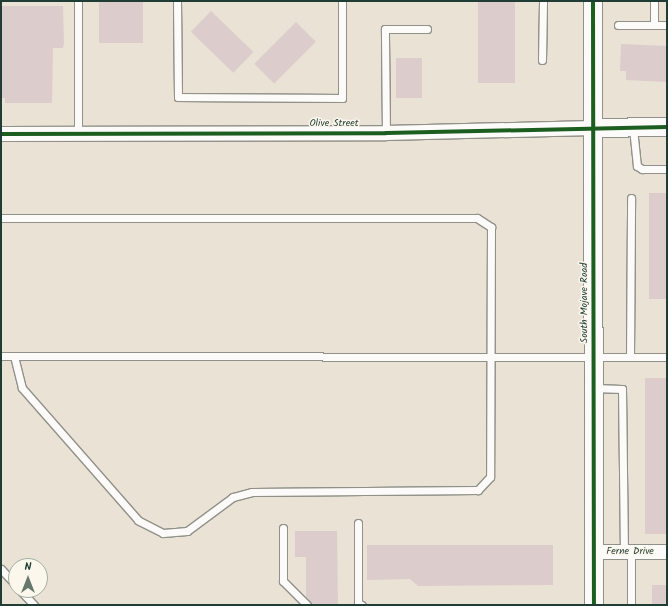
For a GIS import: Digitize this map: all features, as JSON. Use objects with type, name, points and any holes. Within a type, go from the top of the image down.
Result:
[{"type":"street","name":"South Mojave Road","points":[[593,1],[594,605]]},
{"type":"street","name":"Olive Street","points":[[1,134],[386,133],[667,127]]},
{"type":"street","name":"Ferne Drive","points":[[594,552],[667,552]]},
{"type":"lane","points":[[78,1],[78,135]]},
{"type":"lane","points":[[177,1],[178,97],[342,98],[342,1]]},
{"type":"lane","points":[[542,60],[543,1]]},
{"type":"lane","points":[[654,1],[654,25]]},
{"type":"lane","points":[[618,25],[667,25]]},
{"type":"lane","points":[[386,133],[385,29],[427,29]]},
{"type":"lane","points":[[634,128],[637,166],[667,169]]},
{"type":"lane","points":[[630,357],[631,198]]},
{"type":"lane","points":[[1,218],[477,218],[491,227],[490,477],[478,490],[252,492],[232,497],[187,531],[163,533],[138,520],[22,388],[14,356]]},
{"type":"lane","points":[[1,356],[667,357]]},
{"type":"lane","points":[[594,388],[622,389],[627,552],[631,605]]},
{"type":"lane","points":[[358,523],[358,603],[362,605]]},
{"type":"lane","points":[[283,528],[283,581],[307,605]]},
{"type":"lane","points":[[1,569],[8,576]]},
{"type":"building","points":[[99,1],[143,1],[143,43],[99,43]]},
{"type":"building","points":[[478,1],[515,1],[515,83],[478,83]]},
{"type":"building","points":[[1,6],[63,6],[63,48],[53,48],[52,103],[5,103],[5,98],[1,98]]},
{"type":"building","points":[[211,11],[253,52],[233,73],[191,32]]},
{"type":"building","points":[[296,22],[316,42],[274,84],[254,64]]},
{"type":"building","points":[[621,44],[667,46],[667,82],[626,80],[626,71],[620,71]]},
{"type":"building","points":[[396,58],[422,58],[422,98],[396,98]]},
{"type":"building","points":[[649,193],[667,193],[667,299],[649,299]]},
{"type":"building","points":[[645,378],[667,378],[667,534],[645,534]]},
{"type":"building","points":[[295,531],[337,531],[338,605],[312,605],[306,597],[306,557],[295,557]]},
{"type":"building","points":[[367,545],[553,545],[553,585],[418,586],[410,579],[367,580]]},
{"type":"building","points":[[652,585],[667,585],[667,605],[652,605]]},
{"type":"cycle path","points":[[593,1],[594,605]]},
{"type":"cycle path","points":[[1,134],[386,133],[667,127]]}]
